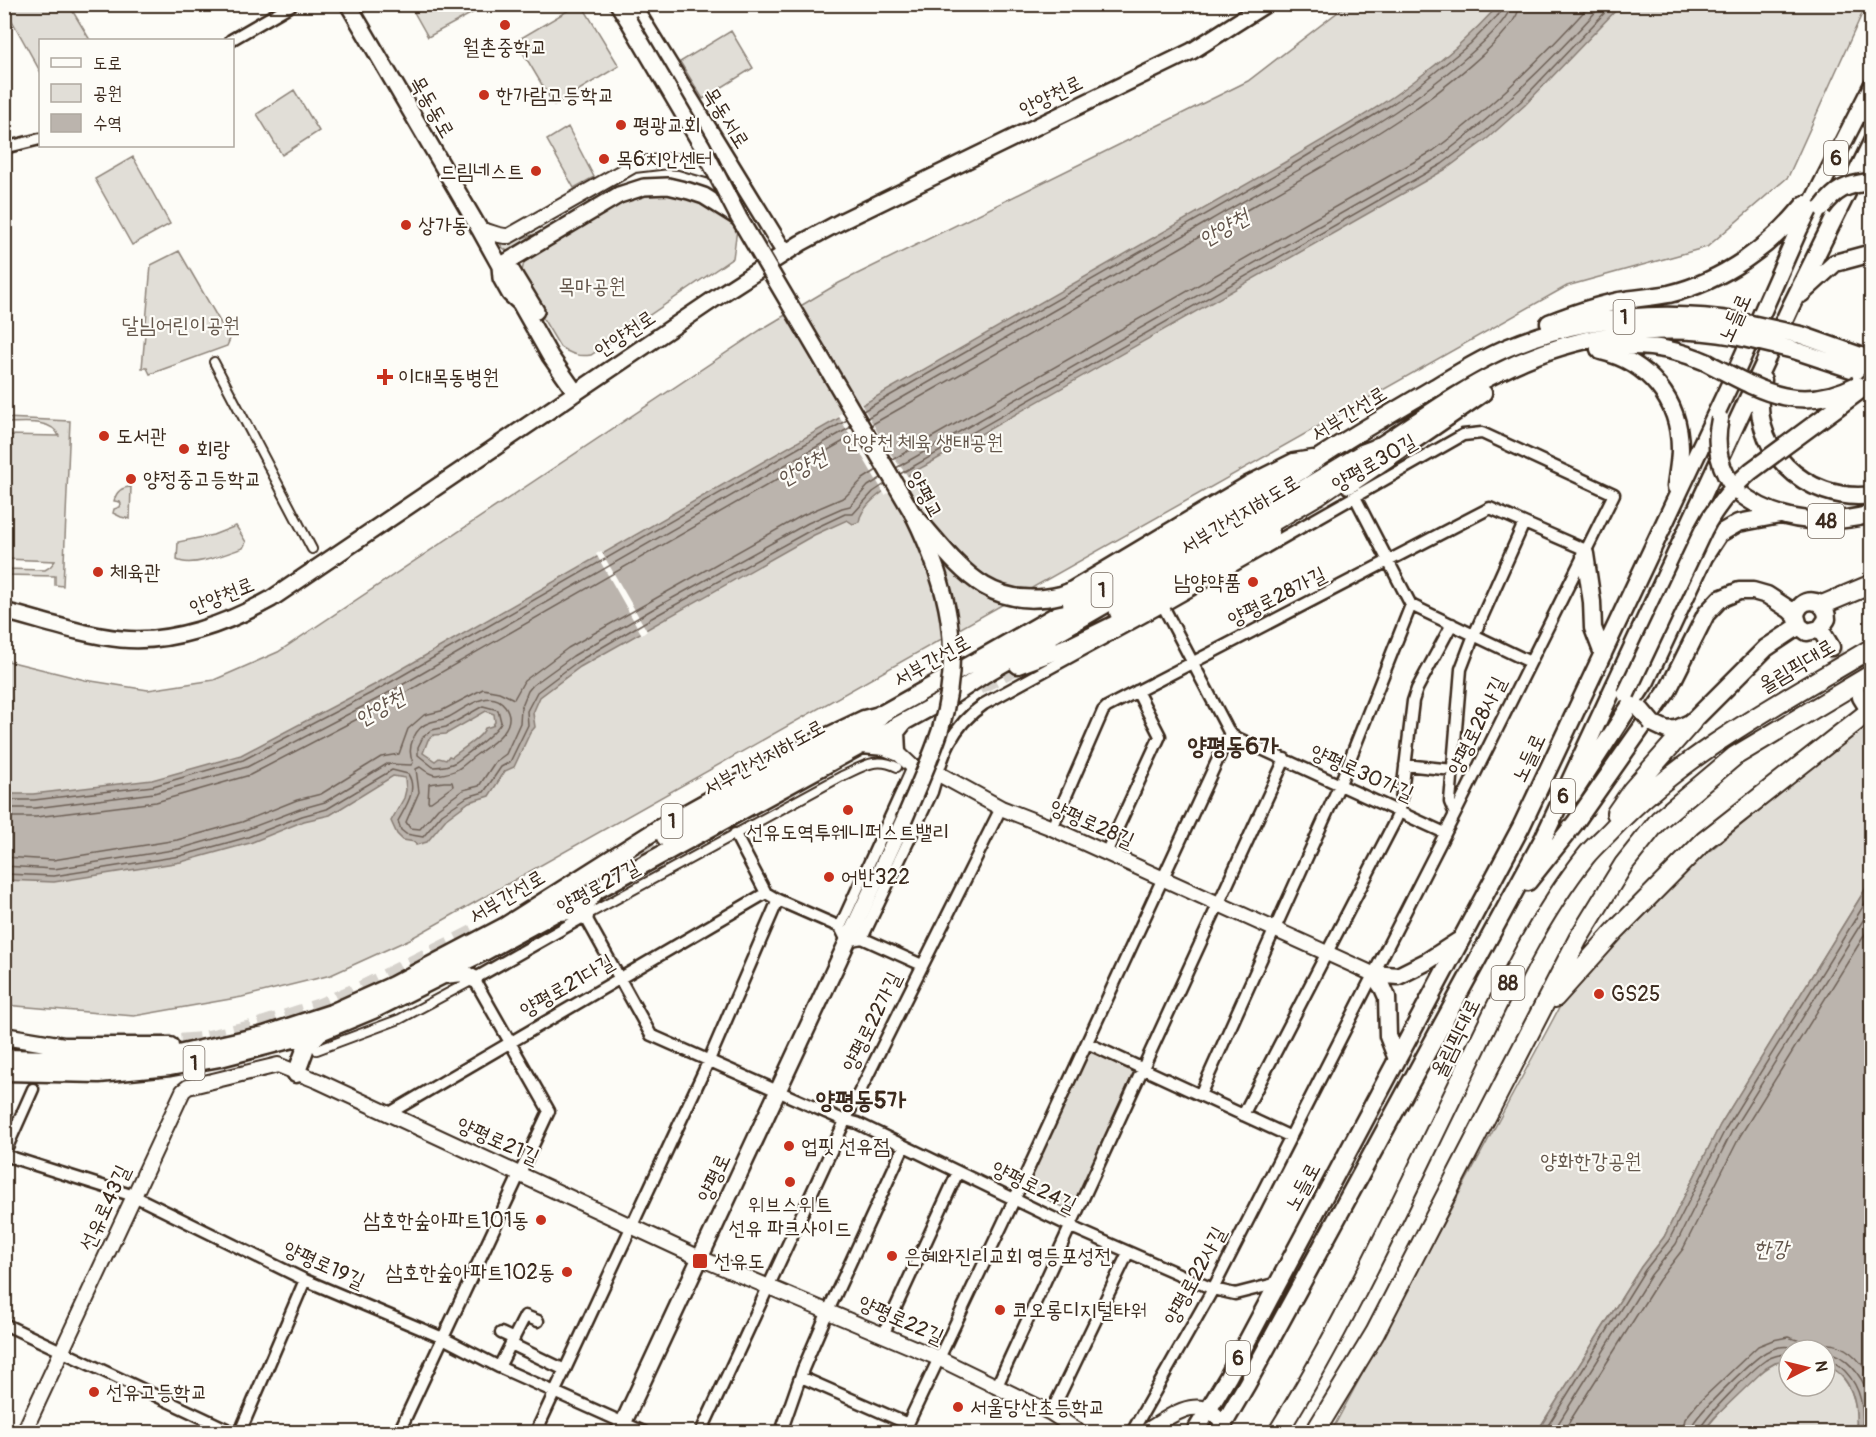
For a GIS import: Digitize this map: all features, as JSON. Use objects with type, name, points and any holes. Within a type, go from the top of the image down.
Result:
[{"type":"highway","name":"서부간선지하도로","points":[[1119,612],[1318,495],[1377,455]]},
{"type":"highway","points":[[1822,605],[1872,584]]},
{"type":"highway","name":"올림픽대로","points":[[1278,1432],[1356,1293],[1506,987],[1552,904],[1587,855],[1636,804],[1689,761],[1732,731],[1872,648]]},
{"type":"highway","name":"88","points":[[1315,1432],[1375,1333],[1578,939],[1624,864],[1659,820],[1735,756],[1872,674]]},
{"type":"highway","points":[[1538,1017],[1615,931],[1704,841],[1867,705]]},
{"type":"highway","name":"서부간선지하도로","points":[[666,837],[866,728],[880,715]]},
{"type":"highway","points":[[1587,855],[1632,790],[1692,722]]},
{"type":"main road","name":"목동동로","points":[[348,4],[480,230],[500,266],[501,278],[510,294],[520,303],[550,356],[576,393]]},
{"type":"main road","name":"목동서로","points":[[618,4],[630,12],[722,150],[785,253]]},
{"type":"main road","name":"안양천로","points":[[4,611],[93,634],[124,639],[154,638],[213,626],[243,614],[271,599],[497,444],[785,253],[842,221],[1192,51],[1266,4]]},
{"type":"main road","name":"목동서로","points":[[630,12],[738,218]]},
{"type":"main road","name":"노들로","points":[[1195,1432],[1210,1410],[1521,827],[1738,365],[1799,229],[1872,86]]},
{"type":"main road","name":"6","points":[[1222,1429],[1544,837],[1791,306],[1872,142]]},
{"type":"main road","points":[[1510,346],[1537,328],[1574,314],[1617,302],[1668,294],[1727,271],[1771,241],[1796,215],[1824,180]]},
{"type":"main road","points":[[1799,229],[1822,208],[1833,193],[1852,184],[1870,182]]},
{"type":"main road","points":[[500,266],[631,190],[644,187],[668,186],[689,191],[704,196],[738,218]]},
{"type":"main road","name":"양평교","points":[[738,218],[913,514],[941,578],[948,607],[952,640],[950,679],[939,732],[904,820]]},
{"type":"main road","points":[[1791,306],[1835,263],[1872,253]]},
{"type":"main road","name":"서부간선로","points":[[4,1058],[111,1060],[178,1054],[289,1027],[341,1009],[382,990],[505,926],[661,827],[803,748],[864,719],[880,715],[1179,545],[1441,383],[1510,346],[1575,326],[1628,317],[1680,315],[1798,343],[1870,371]]},
{"type":"main road","name":"서부간선로","points":[[4,1072],[99,1074],[192,1063],[320,1032],[373,1010],[443,975],[449,969],[484,952],[970,685],[983,675],[1231,532],[1362,453],[1377,455],[1498,372],[1566,345],[1620,334],[1738,329]]},
{"type":"main road","points":[[1377,455],[1507,380],[1547,362],[1611,347],[1645,346],[1675,351],[1706,362],[1763,392],[1790,398],[1828,397],[1870,371]]},
{"type":"main road","points":[[1594,350],[1632,363],[1650,376],[1665,394],[1677,420],[1679,434],[1680,449],[1675,499]]},
{"type":"main road","points":[[1771,351],[1760,391],[1759,412],[1763,432],[1776,457],[1784,467],[1830,492],[1858,497],[1872,495]]},
{"type":"main road","name":"48","points":[[1738,365],[1720,419],[1717,440],[1720,464],[1737,492],[1763,509],[1780,515],[1815,521],[1851,519],[1872,514]]},
{"type":"main road","points":[[1587,773],[1703,531],[1723,499],[1751,471],[1857,393],[1870,371]]},
{"type":"main road","points":[[913,514],[959,566],[987,588],[1003,596],[1021,598],[1060,595],[1070,592],[1248,485],[1294,462],[1320,458]]},
{"type":"main road","points":[[1500,918],[1575,823],[1668,690],[1706,614],[1720,599],[1739,591],[1767,594],[1780,602],[1797,621],[1807,632],[1820,629],[1827,619],[1822,605],[1813,601],[1799,606],[1797,621],[1766,648],[1692,722],[1667,730],[1646,717],[1640,700],[1646,681],[1704,557],[1719,534],[1738,523],[1780,515]]},
{"type":"main road","points":[[1586,552],[1593,628],[1596,641],[1603,654]]},
{"type":"main road","points":[[1820,629],[1831,646]]},
{"type":"main road","points":[[1544,837],[1646,681]]},
{"type":"main road","points":[[897,760],[896,732],[904,722]]},
{"type":"main road","points":[[861,745],[885,747],[897,760]]},
{"type":"main road","name":"양평로","points":[[621,1428],[777,1092],[854,940],[904,820]]},
{"type":"main road","points":[[556,912],[573,911],[585,916],[585,904],[595,891]]},
{"type":"main road","points":[[1373,974],[1398,976],[1461,939]]},
{"type":"main road","points":[[443,975],[463,973],[474,979],[474,968],[484,952]]},
{"type":"main road","points":[[1373,974],[1387,997],[1388,1036],[1397,1059]]},
{"type":"main road","points":[[296,1074],[306,1047],[320,1032]]},
{"type":"main road","points":[[4,1036],[63,1046],[216,1046]]},
{"type":"main road","points":[[4,1081],[26,1081],[64,1074]]},
{"type":"street","points":[[233,39],[293,4]]},
{"type":"street","points":[[4,148],[39,139]]},
{"type":"street","points":[[480,230],[509,236],[634,165],[668,161],[711,171],[717,169],[722,150]]},
{"type":"street","points":[[214,362],[312,549]]},
{"type":"street","name":"양평로30길","points":[[937,773],[957,729],[971,713],[984,704],[1163,606],[1463,435],[1474,432],[1482,433],[1614,494]]},
{"type":"street","name":"양평로28사길","points":[[1373,974],[1614,494]]},
{"type":"street","points":[[1355,497],[1411,605],[1530,662]]},
{"type":"street","name":"양평로28가길","points":[[1052,828],[1103,711],[1107,707],[1387,561],[1490,508],[1586,552]]},
{"type":"street","points":[[1455,814],[1450,802],[1459,675],[1474,635],[1524,523]]},
{"type":"street","points":[[1200,1095],[1340,784],[1411,605]]},
{"type":"street","points":[[801,1377],[906,1428],[1015,1198],[1230,733],[1163,606]]},
{"type":"street","points":[[1243,1115],[1399,811],[1413,701],[1417,689],[1452,624]]},
{"type":"street","points":[[1106,853],[1160,736],[1137,692]]},
{"type":"street","name":"양평로30가길","points":[[1230,733],[1445,833]]},
{"type":"street","points":[[996,1388],[1285,759]]},
{"type":"street","name":"양평로28길","points":[[897,760],[937,773],[1000,808],[1052,828],[1373,974]]},
{"type":"street","name":"양평로27길","points":[[317,1050],[400,1019],[842,776],[875,762],[897,760]]},
{"type":"street","points":[[1405,765],[1453,770]]},
{"type":"street","points":[[840,927],[913,767]]},
{"type":"street","name":"양평로","points":[[854,940],[932,792],[937,773]]},
{"type":"street","name":"양평로22가길","points":[[701,1432],[845,1121],[1000,808]]},
{"type":"street","points":[[735,834],[766,893],[840,927],[854,940],[922,965]]},
{"type":"street","name":"양평로21다길","points":[[388,1114],[766,893]]},
{"type":"street","points":[[536,1432],[709,1060],[778,900]]},
{"type":"street","name":"양평로24길","points":[[585,916],[651,1035],[777,1092],[857,1124],[1128,1253],[1213,1290],[1235,1294],[1278,1283]]},
{"type":"street","name":"양평로22사길","points":[[1132,1432],[1213,1290],[1373,974]]},
{"type":"street","points":[[399,1432],[549,1111],[474,979]]},
{"type":"street","points":[[1087,1043],[1291,1137]]},
{"type":"street","name":"양평로21길","points":[[278,1065],[520,1173],[700,1258]]},
{"type":"street","name":"선유로43길","points":[[24,1432],[183,1091],[188,1087],[278,1065]]},
{"type":"street","points":[[4,1155],[33,1089]]},
{"type":"street","points":[[785,1431],[801,1377],[828,1311],[904,1146]]},
{"type":"street","name":"양평로19길","points":[[4,1155],[134,1196],[305,1280],[442,1338],[555,1392],[621,1428],[644,1432]]},
{"type":"street","points":[[883,1335],[958,1172]]},
{"type":"street","points":[[1051,1413],[1128,1253]]},
{"type":"street","name":"양평로22길","points":[[700,1258],[938,1359],[1051,1413],[1080,1432]]},
{"type":"street","points":[[240,1432],[305,1280]]},
{"type":"street","points":[[499,1367],[525,1316],[537,1321]]},
{"type":"street","points":[[4,1324],[233,1432]]},
{"type":"street","points":[[501,1332],[512,1341],[565,1370]]},
{"type":"street","points":[[1145,1432],[1178,1412],[1202,1407],[1218,1416],[1222,1429]]},
{"type":"green space","points":[[579,4],[582,5],[619,66],[554,105],[516,41]]},
{"type":"green space","points":[[4,5],[69,5],[89,39],[39,39],[39,69]]},
{"type":"green space","points":[[410,5],[472,5],[476,11],[428,37]]},
{"type":"green space","name":"안양천 체육 생태공원","points":[[1347,5],[1866,5],[1788,177],[1707,247],[1567,286],[410,939],[331,975],[242,997],[134,1016],[5,1005],[4,660],[85,680],[148,690],[214,680],[278,652],[762,329],[839,283],[1248,81]]},
{"type":"green space","points":[[731,31],[753,68],[703,99],[680,62]]},
{"type":"green space","points":[[294,90],[319,131],[282,155],[257,114]]},
{"type":"green space","points":[[568,127],[594,177],[574,188],[547,140]]},
{"type":"green space","points":[[133,157],[170,224],[132,245],[95,179]]},
{"type":"green space","name":"목마공원","points":[[660,193],[696,200],[721,214],[737,229],[733,258],[591,355],[582,356],[560,347],[520,280],[524,262],[620,202],[638,196]]},
{"type":"green space","points":[[535,234],[509,252],[499,242],[508,243]]},
{"type":"green space","name":"달님어린이공원","points":[[179,251],[230,339],[227,346],[150,374],[147,368],[142,368],[151,265]]},
{"type":"green space","points":[[5,418],[70,421],[63,586],[55,585],[55,576],[5,575],[5,569],[45,570],[55,561],[5,559],[5,435],[59,436],[50,426],[27,422],[5,423]]},
{"type":"green space","points":[[131,487],[130,519],[113,513],[114,509],[120,507],[121,504],[114,501],[118,493],[122,489]]},
{"type":"green space","points":[[236,526],[246,542],[243,548],[200,561],[177,560],[178,542],[213,535]]},
{"type":"green space","name":"양화한강공원","points":[[1871,719],[1871,880],[1720,1125],[1664,1237],[1641,1267],[1537,1432],[1331,1432],[1572,984],[1679,876]]},
{"type":"green space","points":[[1085,1049],[1134,1071],[1072,1211],[1024,1189]]},
{"type":"green space","points":[[1777,1362],[1777,1398],[1837,1398],[1837,1373],[1848,1384],[1852,1393],[1856,1412],[1856,1432],[1703,1432],[1729,1402]]},
{"type":"water","name":"안양천","points":[[1499,5],[1621,5],[1525,105],[1488,138],[1446,169],[900,480],[868,505],[859,522],[853,524],[847,520],[814,535],[580,667],[540,697],[533,713],[535,727],[514,767],[505,771],[489,796],[469,802],[446,819],[427,842],[416,845],[415,842],[403,840],[397,834],[391,821],[406,790],[405,778],[393,776],[330,815],[304,821],[250,843],[181,862],[54,882],[5,880],[4,794],[33,794],[152,780],[241,755],[374,685],[1367,113],[1398,93],[1447,55]],"holes":[[[486,711],[494,714],[495,722],[492,726],[485,728],[475,740],[452,757],[449,756],[446,760],[439,758],[435,761],[423,753],[428,740],[434,735],[446,734]]]},
{"type":"water","name":"한강","points":[[1871,880],[1871,1432],[1856,1432],[1856,1411],[1852,1392],[1837,1372],[1837,1338],[1777,1338],[1777,1363],[1766,1368],[1714,1418],[1703,1432],[1537,1432],[1641,1267],[1664,1237],[1720,1125]]},
{"type":"pier","points":[[860,402],[890,453],[910,479],[885,495],[838,415]]},
{"type":"pier","points":[[601,551],[647,631],[642,635],[596,554]]},
{"type":"tunnel","points":[[1065,640],[1119,612]]},
{"type":"tunnel","points":[[1831,647],[1860,695]]},
{"type":"tunnel","points":[[978,686],[1033,657]]},
{"type":"tunnel","points":[[614,864],[666,837]]},
{"type":"tunnel","points":[[154,1045],[200,1041],[256,1028],[320,1007],[363,989],[477,932]]},
{"type":"tunnel","points":[[4,1047],[49,1049]]},
{"type":"place","name":"월촌중학교","points":[[505,25]]},
{"type":"place","name":"한가람고등학교","points":[[484,95]]},
{"type":"place","name":"평광교회","points":[[621,125]]},
{"type":"place","name":"목6치안센터","points":[[604,159]]},
{"type":"place","name":"드림네스트","points":[[536,171]]},
{"type":"place","name":"상가동","points":[[406,225]]},
{"type":"place","name":"이대목동병원","points":[[385,377]]},
{"type":"place","name":"도서관","points":[[104,436]]},
{"type":"place","name":"회랑","points":[[184,449]]},
{"type":"place","name":"양정중고등학교","points":[[131,479]]},
{"type":"place","name":"체육관","points":[[98,572]]},
{"type":"place","name":"남양약품","points":[[1253,582]]},
{"type":"place","name":"선유도역투웨니퍼스트밸리","points":[[848,810]]},
{"type":"place","name":"어반322","points":[[829,877]]},
{"type":"place","name":"GS25","points":[[1599,994]]},
{"type":"place","name":"업핏 선유점","points":[[789,1146]]},
{"type":"place","name":"위브스위트 선유 파크사이드","points":[[790,1182]]},
{"type":"place","name":"삼호한숲아파트101동","points":[[541,1220]]},
{"type":"place","name":"은혜와진리교회 영등포성전","points":[[892,1256]]},
{"type":"place","name":"선유도","points":[[700,1261]]},
{"type":"place","name":"삼호한숲아파트102동","points":[[567,1272]]},
{"type":"place","name":"코오롱디지털타워","points":[[1000,1310]]},
{"type":"place","name":"선유고등학교","points":[[94,1392]]},
{"type":"place","name":"서울당산초등학교","points":[[958,1407]]},
{"type":"district","name":"양평동6가","points":[[1233,746]]},
{"type":"district","name":"양평동5가","points":[[861,1100]]}]
